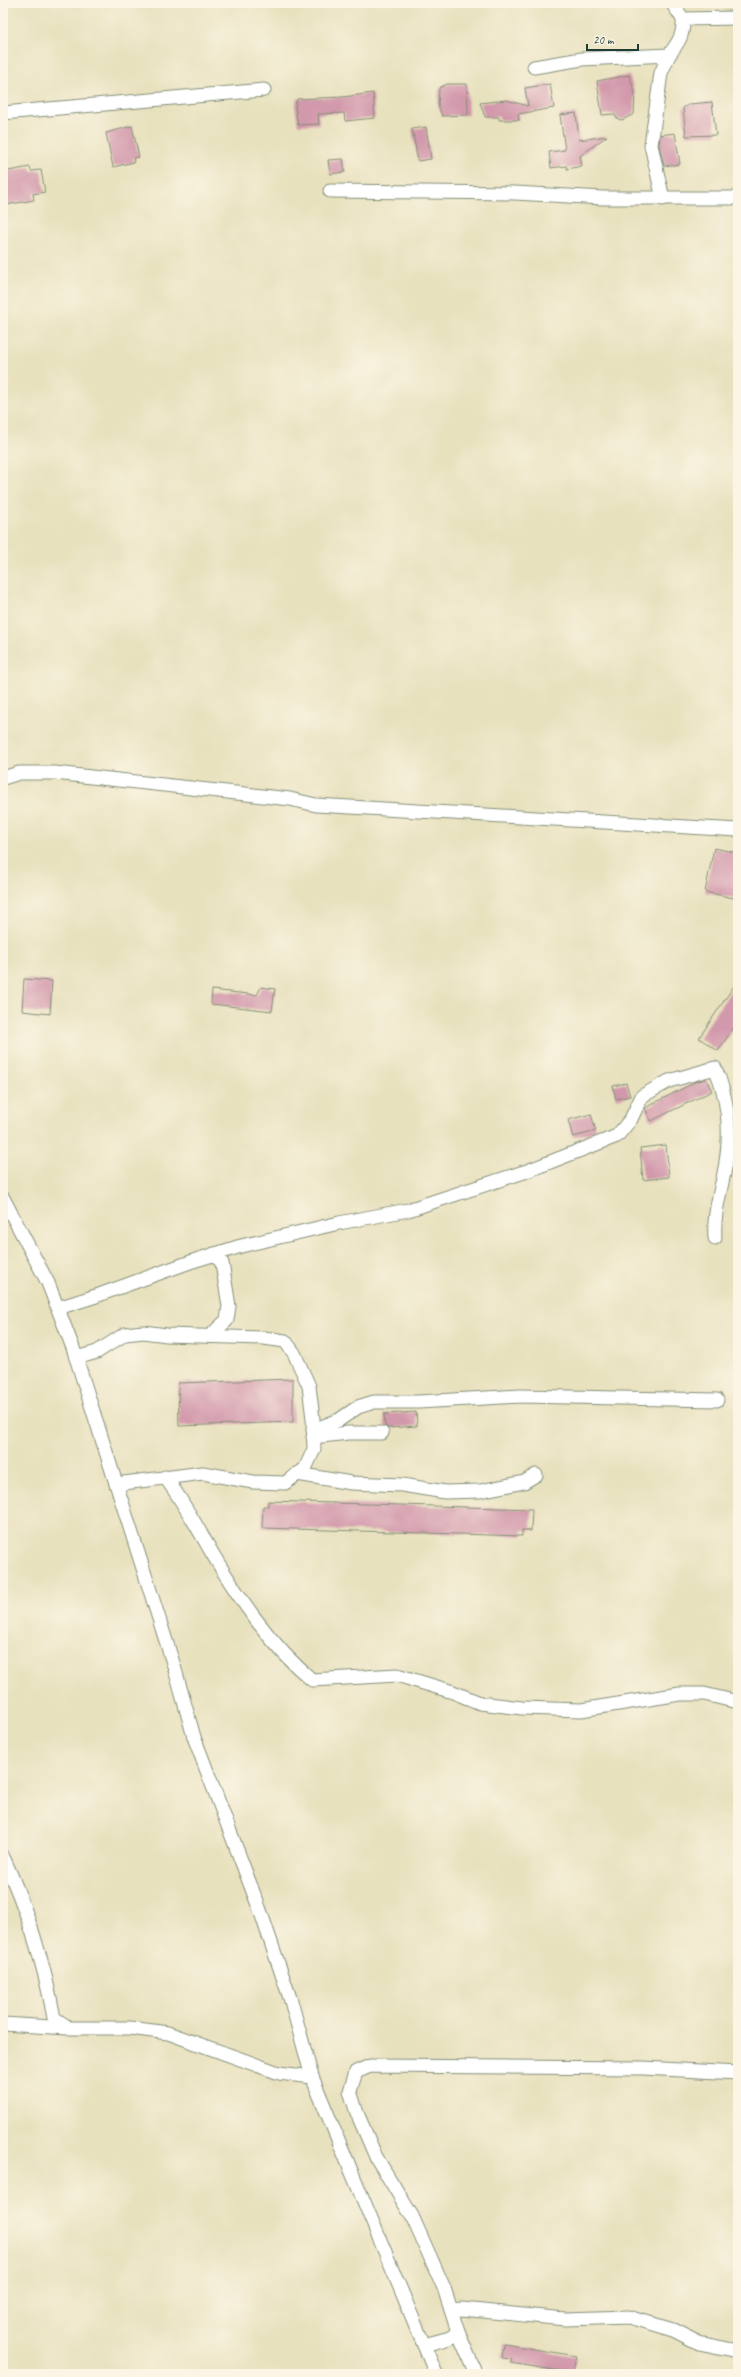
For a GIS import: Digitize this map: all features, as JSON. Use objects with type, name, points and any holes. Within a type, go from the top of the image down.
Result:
[{"type":"street","points":[[662,199],[651,145],[661,73],[669,55],[680,41],[684,29],[683,20],[672,3]]},
{"type":"street","points":[[683,20],[738,18]]},
{"type":"street","points":[[534,67],[582,59],[669,55]]},
{"type":"street","points":[[3,113],[264,90]]},
{"type":"street","points":[[330,191],[515,193],[662,199],[738,198]]},
{"type":"street","points":[[3,778],[19,773],[55,773],[290,800],[316,805],[738,830]]},
{"type":"street","points":[[58,1308],[214,1254],[339,1223],[408,1210],[527,1171],[617,1136],[631,1120],[642,1096],[669,1081],[716,1068],[733,1109],[726,1161],[714,1224],[715,1238]]},
{"type":"street","points":[[3,1198],[34,1255],[58,1308],[76,1358],[194,1737],[260,1910],[291,2001],[312,2077],[436,2374]]},
{"type":"street","points":[[210,1336],[226,1320],[229,1306],[222,1263],[214,1254]]},
{"type":"street","points":[[76,1358],[97,1352],[125,1334],[143,1332],[264,1338],[285,1341],[294,1353],[309,1386],[314,1449],[304,1469],[285,1483],[253,1482],[203,1474],[165,1477],[116,1484]]},
{"type":"street","points":[[313,1433],[339,1420],[358,1407],[374,1402],[419,1402],[520,1396],[717,1400]]},
{"type":"street","points":[[313,1433],[382,1433]]},
{"type":"street","points":[[297,1474],[351,1483],[402,1485],[445,1492],[480,1491],[524,1482],[536,1475]]},
{"type":"street","points":[[165,1477],[181,1498],[213,1554],[247,1606],[293,1664],[312,1680],[398,1675],[453,1692],[480,1704],[522,1708],[581,1710],[680,1694],[704,1694],[738,1702]]},
{"type":"street","points":[[3,1857],[16,1886],[41,1957],[54,2018],[69,2028]]},
{"type":"street","points":[[42,2026],[54,2018]]},
{"type":"street","points":[[3,2024],[69,2028],[130,2028],[168,2033],[279,2073],[312,2077]]},
{"type":"street","points":[[476,2374],[458,2332],[444,2288],[412,2216],[376,2157],[357,2113],[350,2091],[356,2072],[370,2066],[526,2066],[643,2068],[738,2073]]},
{"type":"street","points":[[451,2310],[462,2309],[566,2319],[629,2317],[673,2330],[699,2343],[738,2351]]},
{"type":"street","points":[[424,2345],[450,2338],[458,2332]]},
{"type":"building","points":[[629,75],[635,93],[634,114],[622,120],[618,119],[614,114],[602,115],[597,81]]},
{"type":"building","points":[[447,84],[467,84],[468,115],[442,116],[438,105],[439,88]]},
{"type":"building","points":[[550,84],[554,108],[518,114],[519,120],[499,120],[499,117],[485,117],[480,103],[506,100],[528,106],[525,88]]},
{"type":"building","points":[[373,93],[375,118],[345,121],[344,113],[318,114],[319,124],[298,125],[295,107],[297,99],[343,97]]},
{"type":"building","points":[[712,102],[716,135],[686,136],[683,108],[690,104]]},
{"type":"building","points":[[576,113],[579,140],[607,136],[580,156],[582,166],[567,169],[566,166],[551,168],[549,152],[565,150],[560,115]]},
{"type":"building","points":[[132,126],[139,157],[133,158],[134,162],[113,167],[106,133]]},
{"type":"building","points":[[426,127],[431,159],[418,161],[412,129]]},
{"type":"building","points":[[675,133],[680,164],[664,166],[659,145],[660,135]]},
{"type":"building","points":[[343,159],[345,172],[330,174],[328,160]]},
{"type":"building","points":[[30,167],[31,171],[41,170],[45,192],[33,194],[34,200],[6,205],[3,172]]},
{"type":"building","points":[[714,848],[738,853],[738,899],[705,892]]},
{"type":"building","points":[[24,979],[52,981],[50,1014],[22,1011]]},
{"type":"building","points":[[738,980],[738,1021],[718,1051],[699,1038]]},
{"type":"building","points":[[261,987],[275,989],[272,1011],[211,1004],[212,990],[257,995]]},
{"type":"building","points":[[706,1079],[712,1091],[651,1121],[645,1108],[695,1082]]},
{"type":"building","points":[[626,1083],[630,1096],[616,1099],[613,1086]]},
{"type":"building","points":[[591,1114],[596,1131],[573,1137],[568,1120]]},
{"type":"building","points":[[666,1145],[669,1177],[643,1180],[640,1148]]},
{"type":"building","points":[[293,1379],[293,1422],[179,1426],[178,1383]]},
{"type":"building","points":[[416,1412],[417,1426],[388,1428],[385,1426],[384,1414]]},
{"type":"building","points":[[268,1501],[532,1509],[531,1531],[522,1530],[522,1536],[262,1528],[263,1506],[268,1506]]},
{"type":"building","points":[[504,2344],[576,2356],[573,2373],[511,2363],[512,2359],[502,2358]]}]
